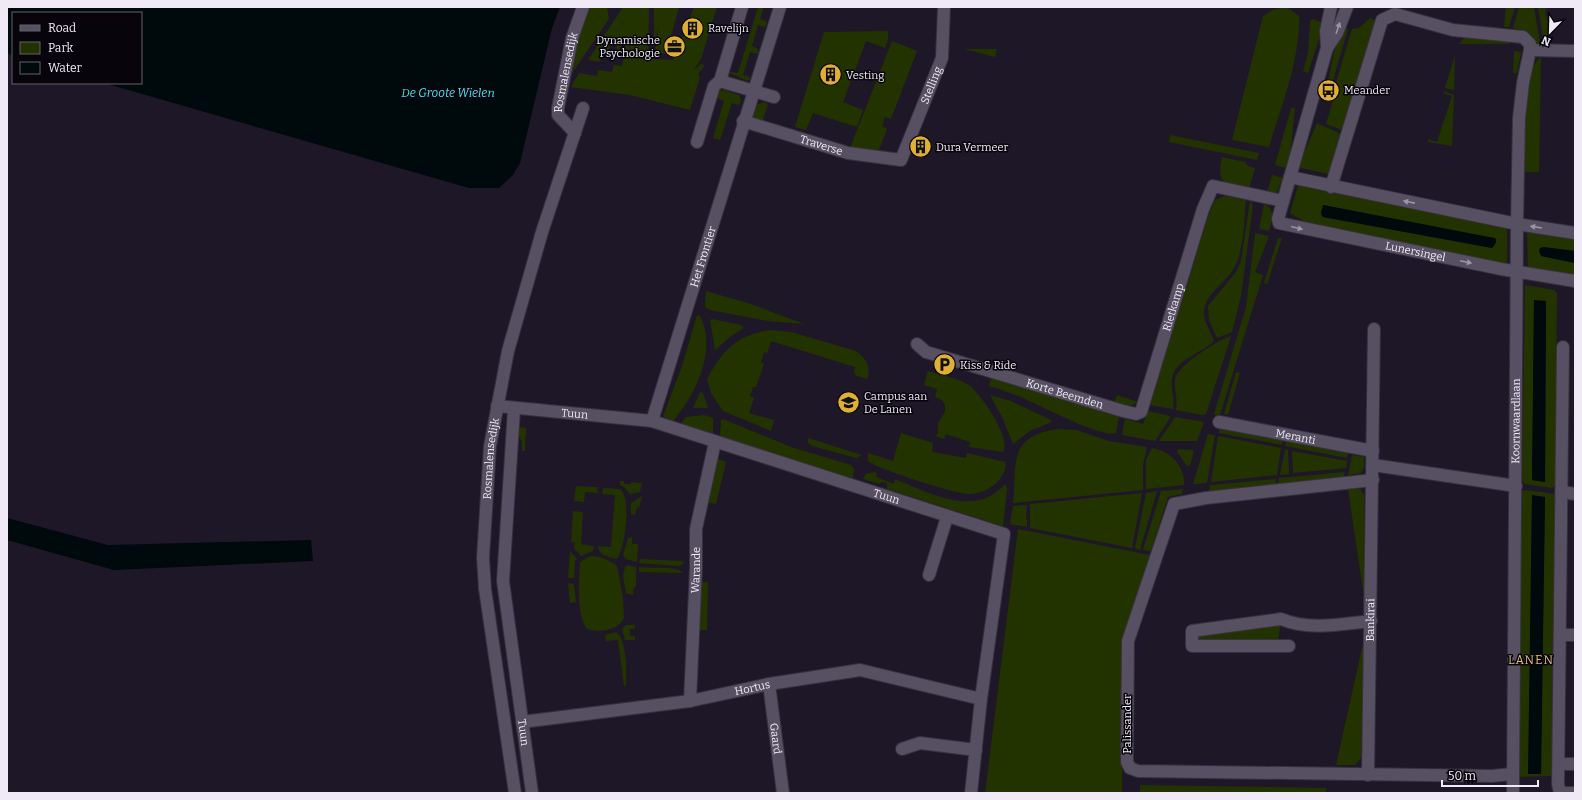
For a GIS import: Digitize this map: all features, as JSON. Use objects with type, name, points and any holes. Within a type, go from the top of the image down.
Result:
[{"type":"street","name":"Rosmalensedijk","points":[[576,133],[558,115],[558,108],[572,38],[582,7]]},
{"type":"street","points":[[697,142],[714,86],[720,80],[742,7]]},
{"type":"street","name":"Het Frontier","points":[[652,422],[743,121],[780,7]]},
{"type":"street","name":"Stelling","points":[[901,160],[942,58],[944,7]]},
{"type":"street","points":[[1327,48],[1326,31],[1330,7]]},
{"type":"street","points":[[1347,7],[1337,33],[1327,48],[1290,177],[1331,187],[1517,224],[1575,233]]},
{"type":"street","points":[[1331,187],[1382,20],[1387,16],[1394,14],[1453,30],[1524,37],[1530,44],[1530,50],[1575,51]]},
{"type":"street","name":"Koornwaardlaan","points":[[1513,793],[1516,486],[1516,272],[1519,118],[1523,83],[1530,50]]},
{"type":"street","points":[[720,80],[774,97]]},
{"type":"street","name":"Rosmalensedijk","points":[[515,793],[485,589],[483,558],[490,446],[512,337],[542,232],[576,133],[583,108]]},
{"type":"street","name":"Traverse","points":[[743,121],[848,153],[901,160]]},
{"type":"street","name":"Lunersingel","points":[[1290,177],[1278,219],[1279,223],[1516,272],[1575,281]]},
{"type":"street","name":"Rietkamp","points":[[1143,407],[1203,209],[1213,186],[1283,201]]},
{"type":"street","name":"Bankirai","points":[[1368,775],[1374,329]]},
{"type":"street","name":"Korte Beemden","points":[[917,344],[926,352],[1123,412],[1136,414],[1142,412],[1143,407]]},
{"type":"street","points":[[1563,347],[1559,764],[1560,793],[1575,793]]},
{"type":"street","name":"Tuun","points":[[497,406],[514,409],[652,422],[1004,534],[981,699],[971,793]]},
{"type":"street","name":"Tuun","points":[[514,409],[502,581],[532,793]]},
{"type":"street","name":"Meranti","points":[[1219,422],[1373,451]]},
{"type":"street","name":"Warande","points":[[690,701],[696,568],[696,529],[715,442]]},
{"type":"street","points":[[1373,465],[1516,486]]},
{"type":"street","name":"Palissander","points":[[1373,480],[1221,496],[1174,504],[1127,650],[1127,762],[1130,768],[1138,771],[1492,776],[1512,774]]},
{"type":"street","points":[[1562,492],[1575,494]]},
{"type":"street","points":[[929,575],[947,517]]},
{"type":"street","points":[[1289,646],[1192,646],[1192,631],[1281,619],[1294,624],[1310,627],[1371,621]]},
{"type":"street","points":[[1561,635],[1575,635]]},
{"type":"street","name":"Hortus","points":[[522,722],[690,701],[769,684],[860,670],[981,699]]},
{"type":"street","name":"Gaard","points":[[769,684],[782,793]]},
{"type":"street","points":[[902,749],[920,743],[976,750]]},
{"type":"street","points":[[1559,764],[1575,764]]},
{"type":"green space","points":[[586,7],[607,7],[609,19],[570,76],[569,62]]},
{"type":"green space","points":[[623,7],[649,7],[648,52],[632,52],[625,49],[626,41],[622,40],[620,52],[616,52],[617,43],[610,42],[608,56],[601,55],[600,62],[588,60]]},
{"type":"green space","points":[[654,7],[679,7],[666,54],[655,52],[659,23],[654,47]]},
{"type":"green space","points":[[694,7],[717,7],[701,59],[693,71],[701,64],[704,65],[698,76],[700,77],[690,110],[630,95],[571,87],[579,73],[597,76],[598,70],[612,72],[614,65],[622,66],[624,57],[673,60]]},
{"type":"green space","points":[[758,7],[764,7],[760,19],[767,22],[765,27],[758,25],[752,46],[758,49],[758,54],[750,52],[743,75],[750,77],[748,81],[729,73],[738,73]]},
{"type":"green space","points":[[1287,7],[1299,16],[1297,49],[1289,82],[1269,147],[1232,140],[1263,16],[1273,10]]},
{"type":"green space","points":[[1506,7],[1515,7],[1509,27],[1504,27]]},
{"type":"green space","points":[[1519,7],[1534,7],[1540,44],[1535,43],[1529,35],[1524,32],[1513,28]]},
{"type":"green space","points":[[1538,7],[1546,7],[1545,14],[1550,26],[1550,44],[1544,44]]},
{"type":"green space","points":[[1370,18],[1376,21],[1342,130],[1326,124],[1336,90],[1334,89],[1352,29],[1359,28]]},
{"type":"green space","points":[[1312,19],[1324,23],[1308,73],[1303,71],[1308,54],[1310,21]]},
{"type":"green space","points":[[1344,28],[1348,29],[1331,87],[1327,87],[1334,52]]},
{"type":"green space","points":[[888,31],[888,40],[885,48],[866,41],[843,102],[863,110],[857,127],[813,113],[806,130],[795,127],[824,32]]},
{"type":"green space","points":[[1466,36],[1509,39],[1509,44],[1459,44]]},
{"type":"green space","points":[[892,41],[917,51],[891,119],[885,117],[882,126],[887,129],[878,152],[850,148]]},
{"type":"green space","points":[[964,49],[997,49],[995,57]]},
{"type":"green space","points":[[1514,51],[1521,52],[1517,73],[1513,73]]},
{"type":"green space","points":[[1455,55],[1454,90],[1445,88]]},
{"type":"green space","points":[[1541,57],[1539,172],[1525,172],[1527,93],[1530,77],[1535,65]]},
{"type":"green space","points":[[724,90],[739,95],[741,101],[739,105],[732,103],[720,140],[713,138],[724,101],[717,98],[719,91]]},
{"type":"green space","points":[[1444,91],[1454,95],[1452,146],[1428,142],[1428,139],[1437,142],[1452,96],[1443,93]]},
{"type":"green space","points":[[763,102],[768,104],[762,123],[751,120],[756,105]]},
{"type":"green space","points":[[1291,108],[1295,108],[1290,156],[1286,168],[1275,165]]},
{"type":"green space","points":[[1317,123],[1341,134],[1329,174],[1301,168],[1300,163]]},
{"type":"green space","points":[[1170,135],[1259,153],[1257,160],[1169,142]]},
{"type":"green space","points":[[1222,157],[1245,162],[1248,166],[1255,168],[1249,189],[1224,182],[1220,173]]},
{"type":"green space","points":[[1272,175],[1283,178],[1277,192],[1267,193]]},
{"type":"green space","points":[[1302,185],[1507,227],[1507,262],[1502,264],[1318,229],[1290,213],[1298,186]],"holes":[[[1323,205],[1494,238],[1496,240],[1492,248],[1321,216]]]},
{"type":"green space","points":[[1225,196],[1246,200],[1239,257],[1228,277],[1211,294],[1205,308],[1204,315],[1214,341],[1184,361],[1174,371],[1172,378],[1173,409],[1150,405],[1209,214],[1215,200]]},
{"type":"green space","points":[[1250,201],[1253,205],[1241,296],[1232,332],[1217,338],[1209,320],[1208,306],[1236,272],[1241,261]]},
{"type":"green space","points":[[1264,204],[1268,206],[1272,212],[1269,231],[1259,229]]},
{"type":"green space","points":[[1533,230],[1575,237],[1575,251],[1543,247],[1541,256],[1575,263],[1575,275],[1528,268],[1527,232]]},
{"type":"green space","points":[[1255,233],[1269,236],[1255,272],[1263,275],[1219,418],[1214,414],[1246,307]]},
{"type":"green space","points":[[1278,238],[1282,238],[1267,284],[1264,283]]},
{"type":"green space","points":[[1525,285],[1554,290],[1557,293],[1555,486],[1552,488],[1525,484],[1522,481]],"holes":[[[1534,300],[1546,301],[1545,482],[1532,480]]]},
{"type":"green space","points":[[706,291],[751,304],[804,324],[768,321],[710,310],[705,307]]},
{"type":"green space","points":[[697,315],[700,316],[705,329],[706,343],[702,372],[689,398],[673,421],[663,416],[682,366]]},
{"type":"green space","points":[[712,319],[741,325],[744,328],[731,336],[715,350],[710,320]]},
{"type":"green space","points":[[769,330],[791,332],[856,351],[867,363],[869,370],[867,379],[857,376],[854,373],[855,367],[771,341],[767,353],[764,352],[761,362],[764,364],[756,387],[753,387],[750,396],[754,398],[749,413],[774,420],[771,431],[723,411],[711,393],[707,379],[725,352],[739,340]]},
{"type":"green space","points":[[1231,336],[1206,414],[1202,415],[1176,410],[1177,402],[1175,379],[1178,373],[1199,354],[1217,342]]},
{"type":"green space","points":[[928,371],[960,380],[969,385],[981,397],[994,417],[1003,437],[1005,446],[1003,452],[969,447],[970,442],[946,434],[944,439],[935,436],[938,433],[938,423],[945,412],[945,405],[942,400],[935,397],[937,389],[924,385]]},
{"type":"green space","points":[[1236,372],[1240,373],[1228,415],[1224,414]]},
{"type":"green space","points":[[991,378],[1119,417],[1116,433],[1098,431],[1086,427],[1018,396],[989,386]]},
{"type":"green space","points":[[700,392],[703,393],[708,408],[693,408]]},
{"type":"green space","points":[[990,395],[1011,401],[1051,420],[1052,422],[1030,431],[1013,444],[1003,419]]},
{"type":"green space","points":[[1117,395],[1138,402],[1129,407],[1114,403]]},
{"type":"green space","points":[[1148,411],[1170,416],[1155,441],[1122,435],[1125,419],[1143,424]]},
{"type":"green space","points":[[704,415],[713,418],[713,435],[679,426],[686,417]]},
{"type":"green space","points":[[1175,417],[1204,422],[1197,441],[1159,441]]},
{"type":"green space","points":[[723,419],[791,447],[851,465],[854,469],[853,478],[720,438],[721,420]]},
{"type":"green space","points":[[519,427],[526,428],[525,451],[522,451],[522,441],[518,436]]},
{"type":"green space","points":[[1219,427],[1283,439],[1282,445],[1219,433]]},
{"type":"green space","points":[[1058,429],[1076,430],[1109,441],[1147,447],[1143,465],[1143,490],[1013,503],[1016,464],[1022,445],[1030,438]]},
{"type":"green space","points":[[901,433],[933,443],[932,452],[966,458],[967,453],[1005,462],[1004,471],[1000,479],[991,487],[971,494],[918,481],[886,470],[868,461],[868,453],[893,461]]},
{"type":"green space","points":[[1208,434],[1215,435],[1207,483],[1193,484]]},
{"type":"green space","points":[[1218,436],[1281,448],[1277,475],[1211,482]]},
{"type":"green space","points":[[808,438],[862,455],[856,458],[812,446],[808,443]]},
{"type":"green space","points":[[1287,440],[1348,452],[1347,458],[1285,446]]},
{"type":"green space","points":[[1152,448],[1165,452],[1175,460],[1182,472],[1184,485],[1146,489],[1146,460]]},
{"type":"green space","points":[[1178,449],[1194,450],[1190,466],[1187,466],[1177,452]]},
{"type":"green space","points":[[1285,449],[1288,450],[1289,474],[1280,475]]},
{"type":"green space","points":[[1292,451],[1347,461],[1346,468],[1293,473]]},
{"type":"green space","points":[[1352,455],[1364,457],[1364,468],[1361,473],[1348,475]]},
{"type":"green space","points":[[718,459],[726,462],[716,504],[707,502]]},
{"type":"green space","points":[[1345,472],[1344,478],[1278,484],[1279,478]]},
{"type":"green space","points":[[877,473],[876,477],[894,484],[895,479],[928,493],[952,500],[975,501],[986,498],[994,494],[1006,484],[1007,491],[1003,526],[887,489],[887,483],[881,482],[880,484],[863,479],[866,474]]},
{"type":"green space","points":[[1276,479],[1275,485],[1209,491],[1210,485]]},
{"type":"green space","points":[[620,481],[624,481],[624,484],[631,484],[631,482],[642,483],[640,492],[630,494],[620,485]]},
{"type":"green space","points":[[576,486],[597,487],[598,493],[585,492],[584,502],[574,501]]},
{"type":"green space","points":[[603,488],[620,489],[624,494],[626,502],[625,534],[617,559],[602,554],[598,549],[598,546],[611,547],[615,495],[602,494]]},
{"type":"green space","points":[[1183,489],[1182,494],[1168,497],[1151,551],[1143,550],[1161,491]]},
{"type":"green space","points":[[1348,489],[1360,489],[1364,495],[1364,597]]},
{"type":"green space","points":[[1526,490],[1555,494],[1552,776],[1519,777],[1521,491]],"holes":[[[1532,496],[1545,497],[1541,774],[1529,774]]]},
{"type":"green space","points":[[1157,491],[1140,550],[1135,548],[1146,493]]},
{"type":"green space","points":[[1142,493],[1132,548],[1030,528],[1030,504]]},
{"type":"green space","points":[[642,496],[639,508],[637,507],[635,515],[631,514],[631,503]]},
{"type":"green space","points":[[1027,505],[1027,527],[1010,524],[1013,506]]},
{"type":"green space","points":[[573,511],[583,512],[581,544],[594,546],[593,551],[581,556],[574,548],[575,543],[571,542]]},
{"type":"green space","points":[[1018,529],[1150,555],[1123,644],[1122,793],[985,793]]},
{"type":"green space","points":[[632,537],[632,544],[638,544],[637,562],[626,559],[623,555],[628,538]]},
{"type":"green space","points":[[570,551],[577,559],[575,561],[574,578],[568,578]]},
{"type":"green space","points":[[590,556],[604,559],[617,566],[623,598],[624,618],[617,626],[608,630],[597,631],[587,629],[581,615],[579,597],[580,562]]},
{"type":"green space","points":[[640,559],[684,561],[683,564],[679,566],[639,563]]},
{"type":"green space","points":[[628,565],[636,567],[636,587],[634,587],[633,595],[626,593],[623,575],[625,567]]},
{"type":"green space","points":[[639,567],[669,568],[683,573],[639,572]]},
{"type":"green space","points":[[699,582],[708,582],[707,630],[698,630]]},
{"type":"green space","points":[[568,583],[574,584],[576,602],[570,603]]},
{"type":"green space","points":[[1281,623],[1277,644],[1194,643],[1193,633]]},
{"type":"green space","points":[[626,625],[635,625],[635,629],[630,629],[630,636],[635,636],[635,640],[625,640],[622,629]]},
{"type":"green space","points":[[616,632],[620,636],[626,657],[626,685],[624,687],[618,640],[606,641],[605,635]]},
{"type":"green space","points":[[1362,648],[1364,648],[1361,758],[1355,765],[1336,765]]},
{"type":"green space","points":[[1140,785],[1327,788],[1325,793],[1140,793]]},
{"type":"water","name":"De Groote Wielen","points":[[7,7],[560,7],[552,28],[520,163],[513,175],[499,188],[469,188],[107,84],[142,84],[142,12],[12,12],[12,55],[7,53]]},
{"type":"water","points":[[1323,205],[1494,238],[1496,239],[1496,243],[1492,248],[1323,217],[1321,213]]},
{"type":"water","points":[[1543,247],[1575,251],[1575,263],[1541,256],[1539,251],[1540,248]]},
{"type":"water","points":[[1534,300],[1546,301],[1545,482],[1532,480]]},
{"type":"water","points":[[1532,495],[1545,497],[1541,774],[1528,774]]},
{"type":"water","points":[[7,518],[108,545],[311,540],[313,561],[114,570],[7,540]]},
{"type":"place","name":"Ravelijn","points":[[692,28]]},
{"type":"place","name":"Dynamische Psychologie","points":[[675,46]]},
{"type":"place","name":"Vesting","points":[[831,75]]},
{"type":"place","name":"Meander","points":[[1329,90]]},
{"type":"place","name":"Dura Vermeer","points":[[920,147]]},
{"type":"place","name":"Kiss & Ride","points":[[944,365]]},
{"type":"place","name":"Campus aan De Lanen","points":[[848,402]]},
{"type":"district","name":"LANEN","points":[[1531,660]]}]
